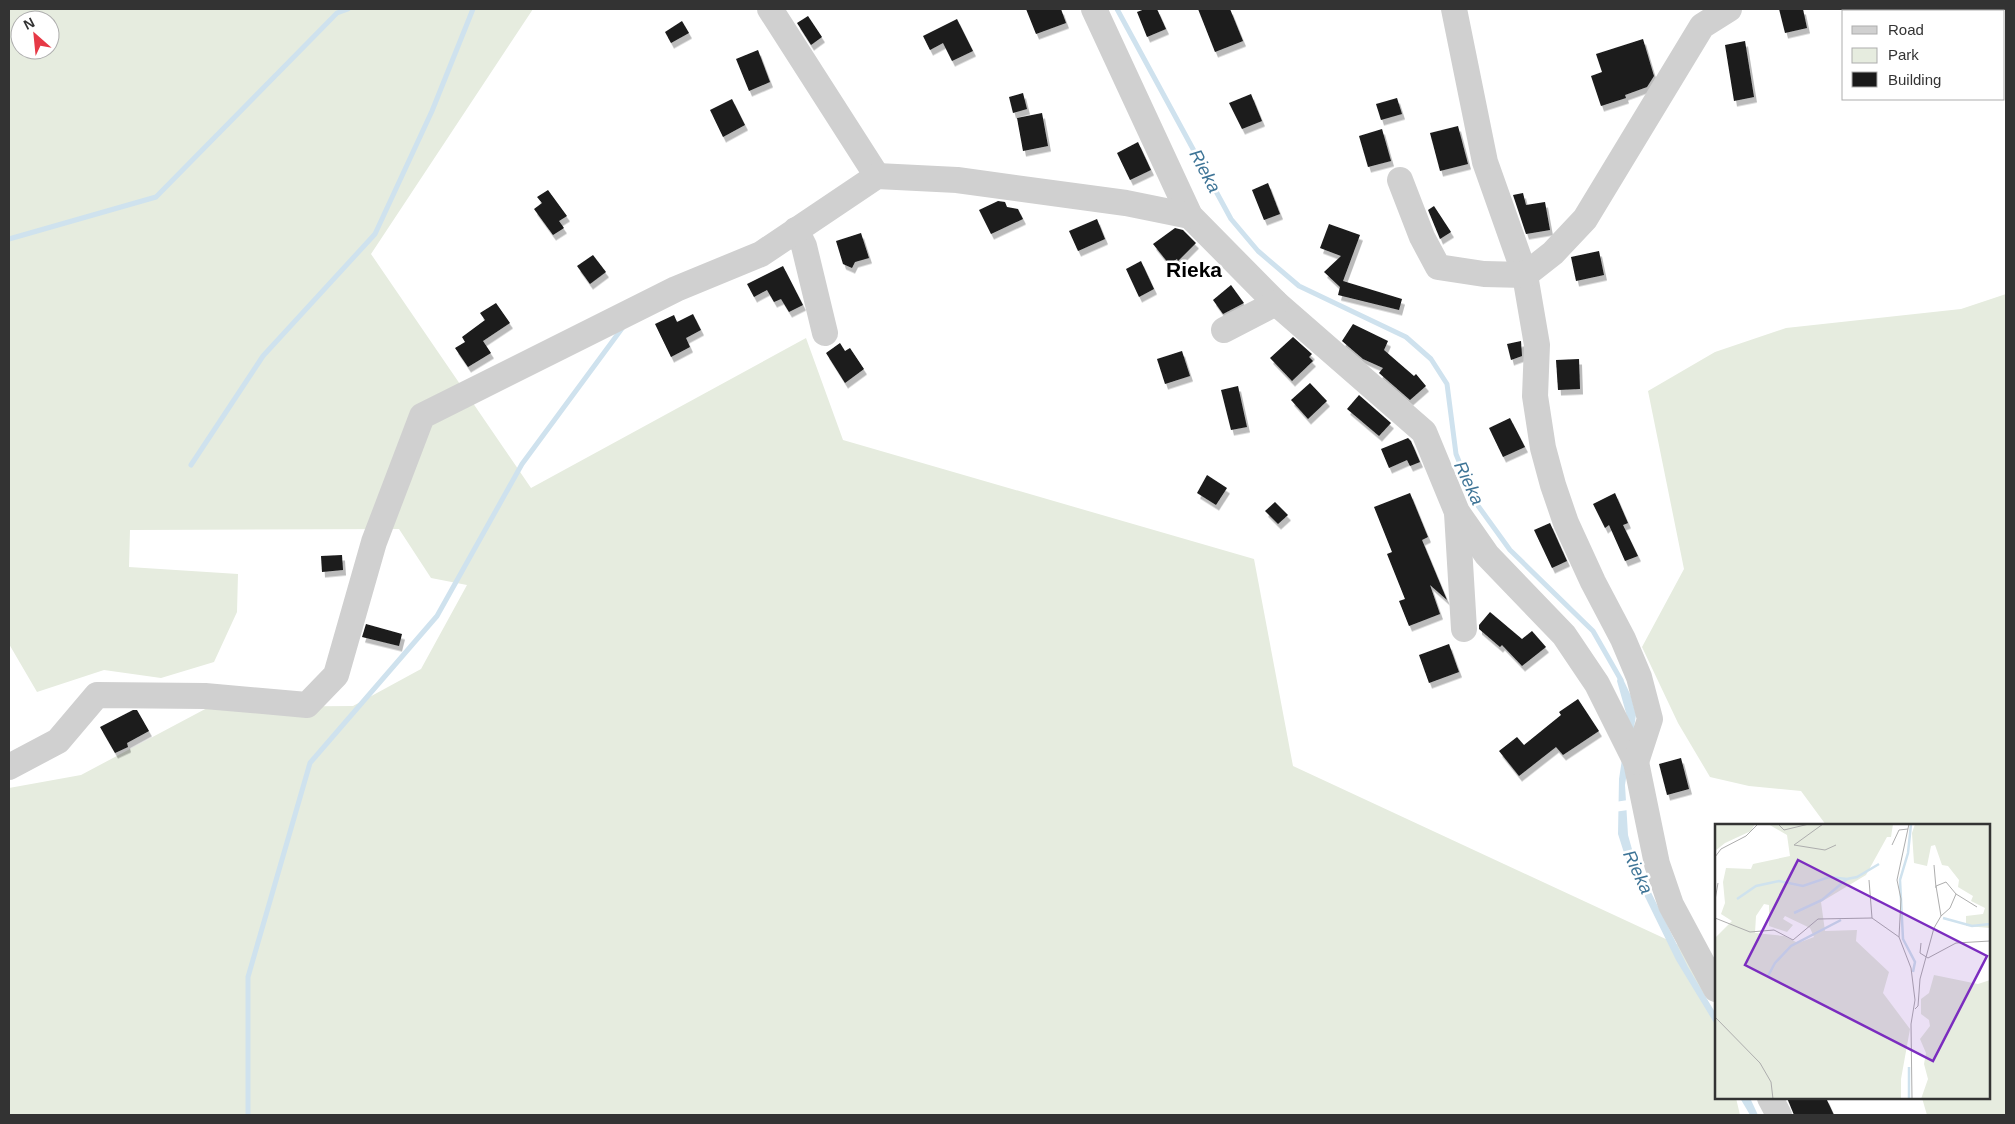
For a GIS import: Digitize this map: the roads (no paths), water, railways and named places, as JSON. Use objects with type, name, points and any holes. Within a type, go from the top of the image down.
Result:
[{"type":"street","points":[[770,9],[877,176]]},
{"type":"street","points":[[1094,9],[1190,216],[1276,303],[1424,432],[1457,512],[1487,555],[1564,635],[1597,684],[1635,761],[1653,847],[1671,905],[1715,986]]},
{"type":"street","points":[[1454,9],[1485,162],[1525,275],[1537,345],[1535,396],[1543,448],[1552,485],[1566,523],[1639,677],[1650,719],[1635,761]]},
{"type":"street","points":[[1400,180],[1422,237],[1438,267],[1484,274],[1525,275],[1553,253],[1585,219],[1702,26],[1729,9]]},
{"type":"street","points":[[9,767],[58,741],[97,696],[205,696],[307,705],[336,675],[374,542],[422,416],[676,289],[762,254],[877,176],[957,180],[1126,203],[1190,216]]},
{"type":"street","points":[[796,230],[804,246],[825,333]]},
{"type":"street","points":[[1224,330],[1276,303]]},
{"type":"street","points":[[1457,512],[1464,629]]},
{"type":"street","points":[[1771,1099],[1779,1115]]},
{"type":"water","name":"Rieka","points":[[1619,674],[1631,696],[1636,715],[1625,785],[1628,835],[1635,860],[1688,967],[1715,1012],[1715,1024],[1676,960],[1625,856],[1618,834],[1619,779],[1628,720],[1617,681]]},
{"type":"water","points":[[1741,1099],[1750,1099],[1758,1115],[1750,1115]]},
{"type":"waterway","points":[[9,239],[156,197],[337,13],[348,9]]},
{"type":"waterway","points":[[191,465],[263,356],[375,234],[432,111],[473,9]]},
{"type":"waterway","name":"Rieka","points":[[1117,9],[1231,219],[1258,251],[1299,286],[1406,337],[1431,359],[1447,384],[1456,454],[1476,503],[1510,550],[1593,631],[1621,680]]},
{"type":"waterway","points":[[248,1115],[248,977],[310,763],[437,616],[522,464],[623,327]]},
{"type":"district","name":"Rieka","points":[[1194,269]]}]
